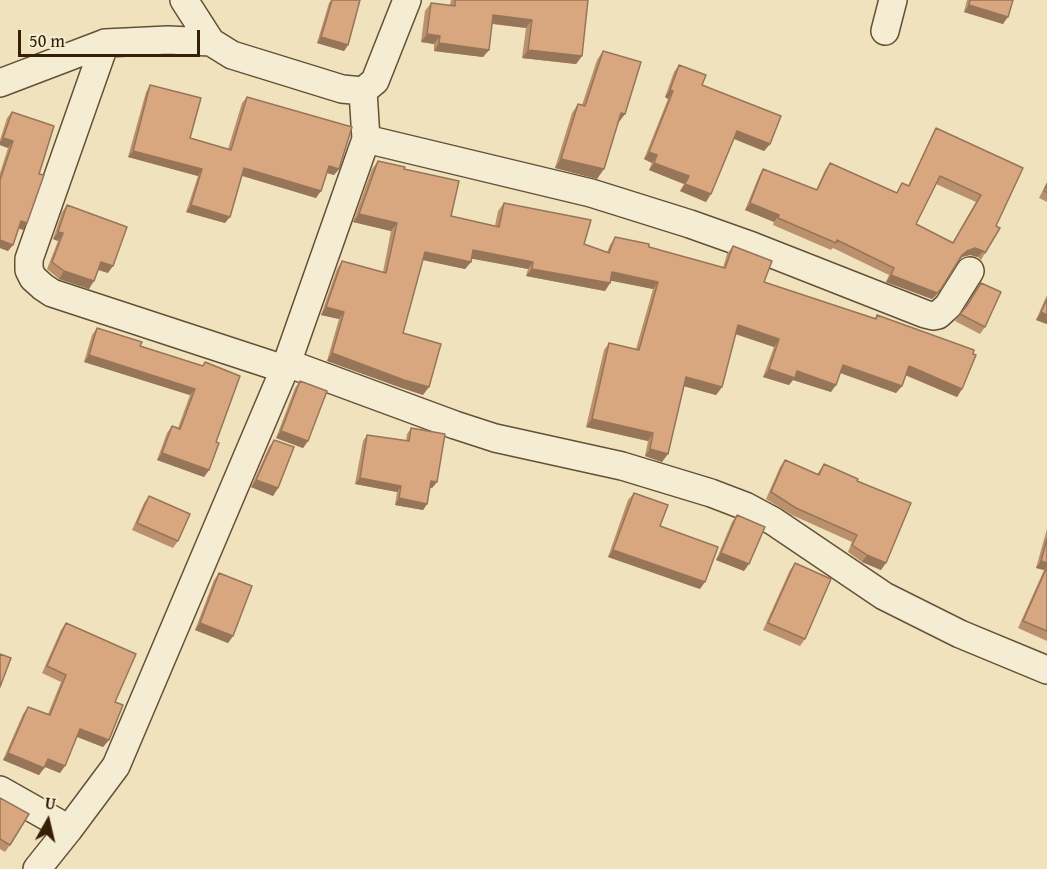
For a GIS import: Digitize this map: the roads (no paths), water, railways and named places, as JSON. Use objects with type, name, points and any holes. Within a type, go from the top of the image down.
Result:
[{"type":"street","points":[[185,1],[211,42],[232,55],[342,89],[363,91],[375,81],[407,0]]},
{"type":"street","points":[[885,31],[893,0]]},
{"type":"street","points":[[0,83],[105,43],[168,40],[211,42]]},
{"type":"street","points":[[105,43],[29,260],[29,270],[33,278],[52,293],[285,366],[495,438],[622,466],[711,493],[773,521],[884,596],[960,634],[1047,669]]},
{"type":"street","points":[[37,869],[116,766],[285,366],[366,139],[363,91]]},
{"type":"street","points":[[366,139],[591,193],[752,246],[933,316],[938,315],[948,306],[970,271]]},
{"type":"street","points":[[0,790],[69,829]]}]
